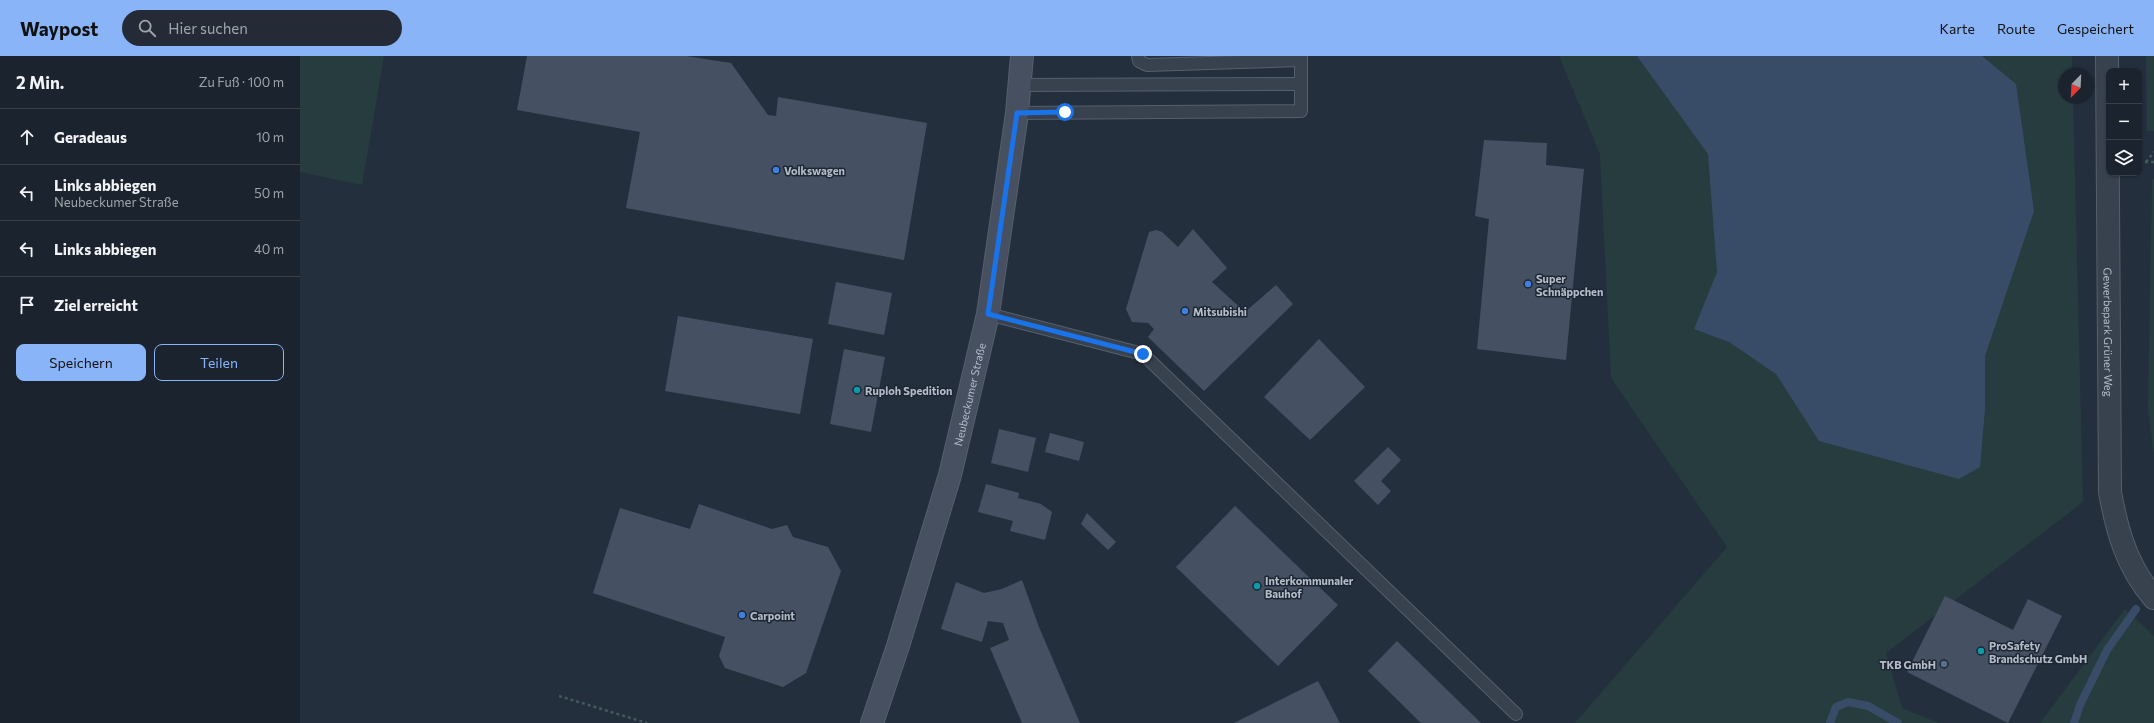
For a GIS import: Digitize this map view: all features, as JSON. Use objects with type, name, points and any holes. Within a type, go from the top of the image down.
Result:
[{"type":"main road","name":"Neubeckumer Straße","points":[[872,723],[898,646],[950,474],[988,314],[1017,113],[1022,56]]},
{"type":"street","name":"Gewerbepark Grüner Weg","points":[[2107,56],[2110,492],[2116,524],[2128,560],[2154,598]]},
{"type":"lane","points":[[1017,113],[1301,111],[1301,58],[1147,65],[1139,61],[1138,56]]},
{"type":"lane","points":[[1019,85],[1300,84]]},
{"type":"lane","points":[[988,314],[1143,354],[1516,714]]},
{"type":"path","points":[[2146,162],[2154,152]]},
{"type":"path","points":[[2142,162],[2154,162]]},
{"type":"path","points":[[559,696],[647,723]]},
{"type":"green space","points":[[300,56],[384,56],[362,185],[300,172]]},
{"type":"green space","points":[[1559,56],[2072,56],[2072,68],[2058,68],[2058,104],[2073,104],[2083,502],[1886,653],[1902,708],[1939,723],[1575,723],[1727,547],[1611,378],[1600,154]]},
{"type":"green space","points":[[2146,56],[2154,56],[2154,131],[2147,131]]},
{"type":"green space","points":[[2154,178],[2154,456],[2148,408],[2152,181]]},
{"type":"green space","points":[[2125,609],[2154,636],[2154,723],[2040,723]]},
{"type":"water","points":[[1637,56],[1982,56],[2016,84],[2034,211],[1985,356],[1985,409],[1980,467],[1959,479],[1819,441],[1776,374],[1729,342],[1694,329],[1717,272],[1708,154]]},
{"type":"building","name":"Volkswagen","points":[[527,56],[686,56],[731,63],[768,115],[776,116],[778,97],[927,123],[904,260],[626,208],[640,132],[517,110]]},
{"type":"building","name":"Super Schnäppchen","points":[[1484,140],[1547,143],[1546,165],[1584,169],[1566,360],[1477,349],[1489,219],[1475,216]]},
{"type":"building","name":"Mitsubishi","points":[[1193,229],[1227,268],[1212,282],[1245,312],[1276,285],[1293,304],[1204,391],[1148,337],[1154,329],[1148,323],[1132,322],[1126,309],[1149,232],[1156,230],[1162,232],[1178,247]]},
{"type":"building","points":[[836,282],[892,293],[884,335],[828,324]]},
{"type":"building","points":[[678,316],[813,339],[800,414],[665,391]]},
{"type":"building","points":[[1319,339],[1365,387],[1310,440],[1264,397]]},
{"type":"building","name":"Ruploh Spedition","points":[[844,349],[885,357],[871,432],[830,424]]},
{"type":"building","points":[[999,429],[1036,438],[1028,472],[991,463]]},
{"type":"building","points":[[1050,433],[1084,442],[1079,461],[1045,452]]},
{"type":"building","points":[[1388,447],[1401,460],[1381,481],[1391,491],[1378,505],[1354,481]]},
{"type":"building","points":[[986,484],[1019,493],[1018,498],[1041,504],[1052,512],[1045,540],[1010,531],[1013,521],[978,512]]},
{"type":"building","name":"Carpoint","points":[[699,504],[772,529],[787,525],[793,537],[828,547],[841,571],[806,673],[783,687],[725,668],[719,656],[725,637],[593,593],[620,508],[690,529]]},
{"type":"building","name":"Interkommunaler Bauhof","points":[[1235,506],[1338,605],[1278,666],[1176,567]]},
{"type":"building","points":[[1087,513],[1116,542],[1108,550],[1081,524]]},
{"type":"building","points":[[1022,580],[1039,627],[1080,723],[1022,723],[990,648],[1009,640],[1003,623],[988,621],[982,642],[941,629],[956,582],[984,593],[1002,589]]},
{"type":"building","name":"ProSafety Brandschutz GmbH","points":[[1945,596],[2013,630],[2028,599],[2062,616],[2008,723],[1907,672]]},
{"type":"building","points":[[1397,641],[1481,723],[1421,723],[1368,671]]},
{"type":"building","points":[[1318,681],[1340,723],[1234,723]]},
{"type":"waterway","points":[[2074,723],[2080,705],[2107,650],[2136,609]]},
{"type":"waterway","points":[[1830,723],[1836,707],[1848,702],[1868,706],[1898,723]]},
{"type":"place","name":"Volkswagen","points":[[776,170]]},
{"type":"place","name":"Super Schnäppchen","points":[[1528,284]]},
{"type":"place","name":"Mitsubishi","points":[[1185,311]]},
{"type":"place","name":"Ruploh Spedition","points":[[857,390]]},
{"type":"place","name":"Interkommunaler Bauhof","points":[[1257,586]]},
{"type":"place","name":"Carpoint","points":[[742,615]]},
{"type":"place","name":"ProSafety Brandschutz GmbH","points":[[1981,651]]},
{"type":"place","name":"TKB GmbH","points":[[1944,664]]},
{"type":"route","points":[[1065,112],[1017,113],[988,314],[1143,354]]}]
